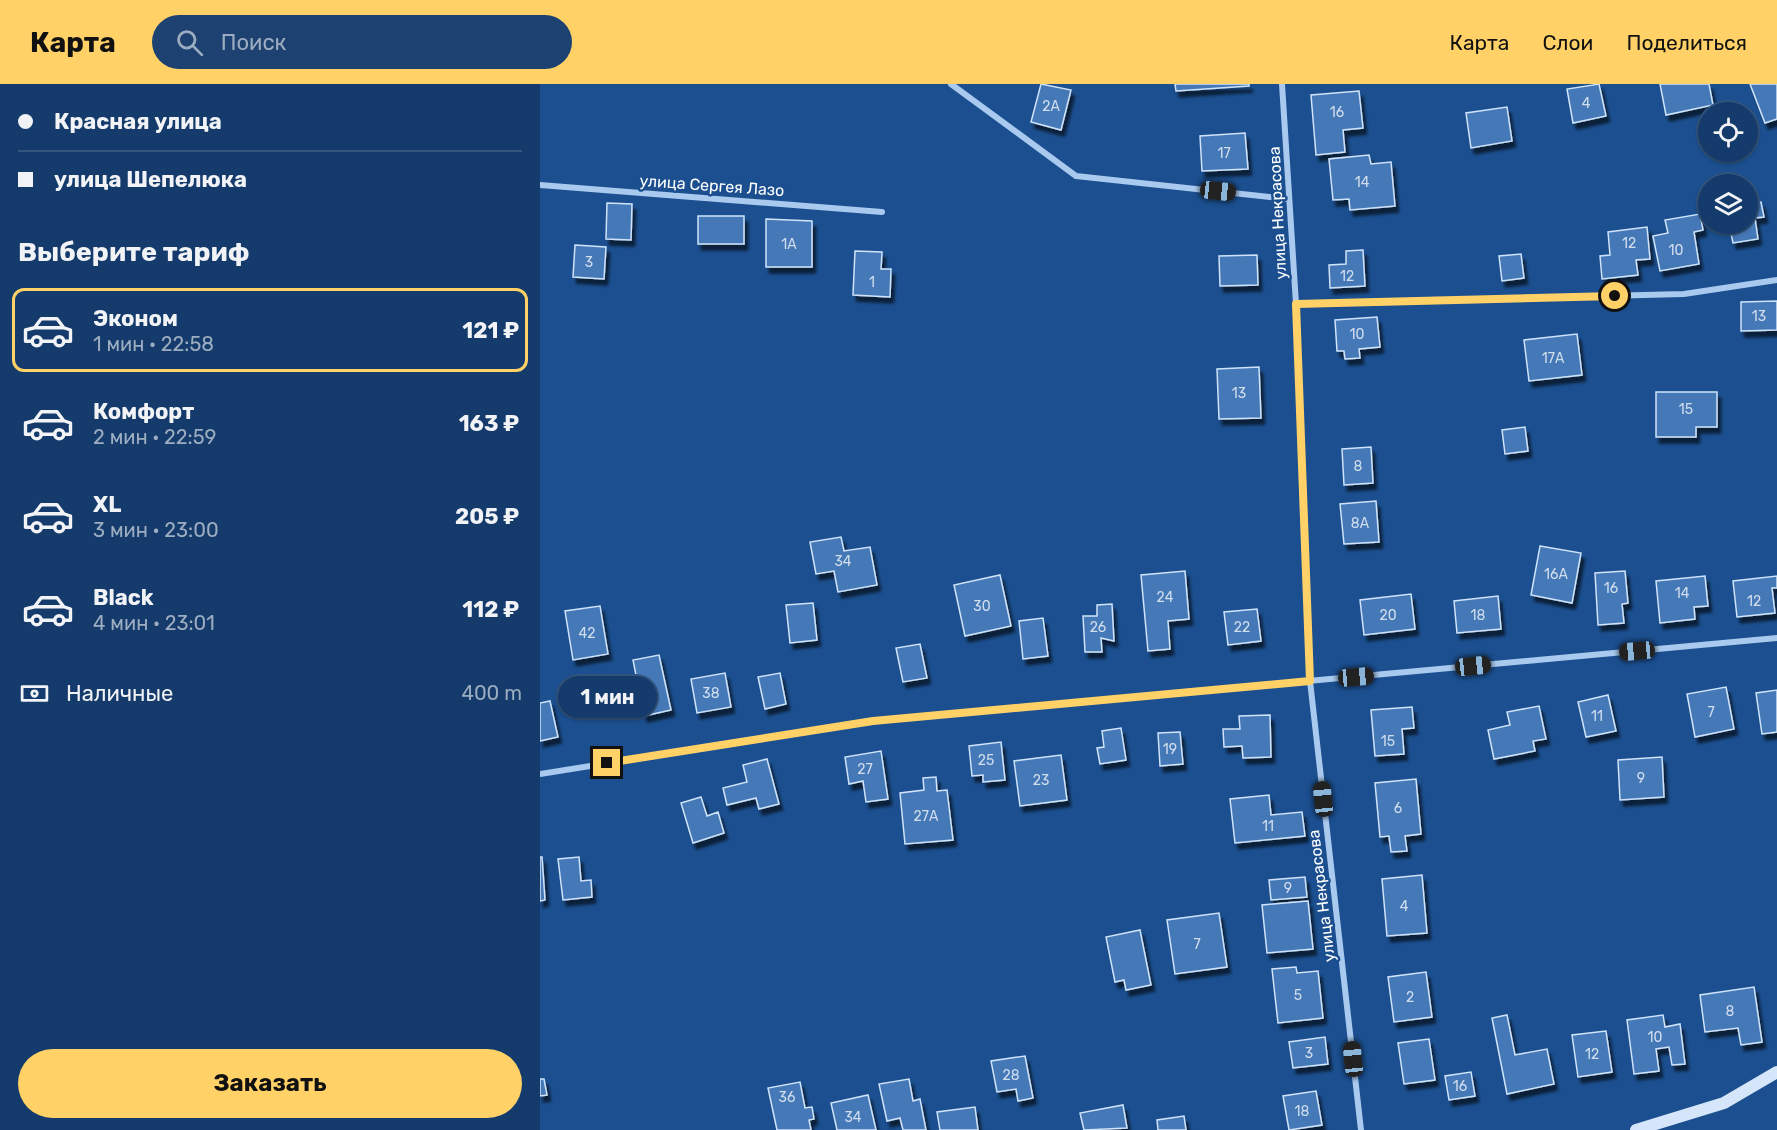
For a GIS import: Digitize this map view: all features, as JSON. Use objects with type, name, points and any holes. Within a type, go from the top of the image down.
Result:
[{"type":"street","points":[[951,84],[1076,176],[1289,199]]},
{"type":"street","name":"улица Некрасова","points":[[1282,84],[1296,304],[1310,681],[1361,1130]]},
{"type":"street","name":"улица Сергея Лазо","points":[[540,186],[882,212]]},
{"type":"street","points":[[1296,304],[1684,294],[1777,280]]},
{"type":"street","points":[[540,774],[873,721],[1777,638]]},
{"type":"street","points":[[1636,1130],[1724,1103],[1777,1072]]},
{"type":"building","points":[[1041,84],[1071,90],[1061,130],[1031,122]]},
{"type":"building","points":[[1175,84],[1249,84],[1249,86],[1176,91]]},
{"type":"building","points":[[1599,84],[1606,116],[1573,123],[1567,89]]},
{"type":"building","points":[[1660,84],[1709,84],[1712,102],[1698,102],[1698,108],[1666,115]]},
{"type":"building","points":[[1750,84],[1777,84],[1777,119],[1765,123]]},
{"type":"building","points":[[1359,91],[1363,128],[1343,130],[1345,152],[1316,155],[1311,95]]},
{"type":"building","points":[[1507,107],[1512,141],[1471,148],[1466,113]]},
{"type":"building","points":[[1245,133],[1248,169],[1202,171],[1200,136]]},
{"type":"building","points":[[1369,155],[1371,164],[1391,162],[1395,206],[1350,210],[1349,199],[1333,200],[1329,159]]},
{"type":"building","points":[[1758,202],[1761,202],[1764,217],[1758,218]]},
{"type":"building","points":[[607,203],[632,204],[631,240],[606,239]]},
{"type":"building","points":[[1698,214],[1698,231],[1694,232],[1699,264],[1660,271],[1653,236],[1668,233],[1665,220]]},
{"type":"building","points":[[698,216],[744,216],[744,244],[698,244]]},
{"type":"building","points":[[766,219],[812,221],[812,267],[766,267]]},
{"type":"building","points":[[1647,227],[1650,259],[1636,260],[1638,275],[1602,279],[1600,256],[1610,255],[1608,232]]},
{"type":"building","points":[[1731,234],[1757,234],[1758,239],[1733,243]]},
{"type":"building","points":[[575,245],[606,247],[604,279],[573,277]]},
{"type":"building","points":[[1363,250],[1365,286],[1330,288],[1329,265],[1346,264],[1346,251]]},
{"type":"building","points":[[855,251],[882,252],[881,269],[891,269],[890,297],[853,295]]},
{"type":"building","points":[[1521,254],[1524,278],[1502,281],[1499,256]]},
{"type":"building","points":[[1257,255],[1258,285],[1220,286],[1219,256]]},
{"type":"building","points":[[1777,301],[1777,330],[1741,331],[1741,302]]},
{"type":"building","points":[[1377,317],[1380,347],[1359,349],[1360,358],[1345,359],[1344,351],[1337,351],[1335,320]]},
{"type":"building","points":[[1577,334],[1582,375],[1529,381],[1524,340]]},
{"type":"building","points":[[1259,367],[1261,418],[1219,419],[1217,369]]},
{"type":"building","points":[[1656,392],[1717,392],[1717,427],[1696,427],[1696,437],[1656,437]]},
{"type":"building","points":[[1525,427],[1528,451],[1505,454],[1502,430]]},
{"type":"building","points":[[1371,447],[1373,483],[1344,485],[1342,449]]},
{"type":"building","points":[[1376,501],[1379,542],[1344,544],[1340,504]]},
{"type":"building","points":[[841,537],[844,551],[870,547],[877,585],[838,592],[834,571],[816,574],[810,542]]},
{"type":"building","points":[[1540,546],[1581,553],[1572,603],[1531,595]]},
{"type":"building","points":[[1185,571],[1189,619],[1168,621],[1170,649],[1148,651],[1141,575]]},
{"type":"building","points":[[1625,571],[1628,603],[1622,604],[1624,623],[1598,625],[1595,573]]},
{"type":"building","points":[[1000,575],[1011,626],[965,636],[954,585]]},
{"type":"building","points":[[1705,576],[1708,606],[1694,607],[1695,619],[1660,623],[1656,581]]},
{"type":"building","points":[[1777,576],[1777,588],[1772,588],[1775,613],[1737,617],[1733,581]]},
{"type":"building","points":[[1411,594],[1415,629],[1364,635],[1360,600]]},
{"type":"building","points":[[1498,596],[1501,629],[1457,633],[1454,601]]},
{"type":"building","points":[[813,603],[817,640],[790,643],[786,605]]},
{"type":"building","points":[[1112,604],[1114,641],[1101,638],[1102,652],[1085,652],[1083,616],[1097,616],[1097,605]]},
{"type":"building","points":[[600,606],[608,654],[573,660],[565,611]]},
{"type":"building","points":[[1257,609],[1261,641],[1228,645],[1224,612]]},
{"type":"building","points":[[1043,618],[1048,656],[1023,659],[1019,621]]},
{"type":"building","points":[[920,644],[927,678],[903,682],[896,648]]},
{"type":"building","points":[[659,655],[671,710],[644,716],[633,660]]},
{"type":"building","points":[[725,673],[731,707],[697,713],[691,679]]},
{"type":"building","points":[[780,673],[786,704],[765,709],[758,677]]},
{"type":"building","points":[[1726,687],[1734,729],[1695,737],[1687,694]]},
{"type":"building","points":[[1777,690],[1777,732],[1762,734],[1756,693]]},
{"type":"building","points":[[1608,695],[1616,731],[1586,737],[1578,702]]},
{"type":"building","points":[[550,701],[558,737],[540,741],[540,703]]},
{"type":"building","points":[[1539,706],[1546,739],[1533,741],[1535,751],[1494,759],[1488,730],[1510,725],[1507,712]]},
{"type":"building","points":[[1412,707],[1414,728],[1402,729],[1404,754],[1375,756],[1371,710]]},
{"type":"building","points":[[1270,715],[1271,757],[1243,758],[1242,746],[1224,747],[1223,729],[1240,729],[1239,716]]},
{"type":"building","points":[[1121,728],[1126,760],[1100,764],[1097,748],[1104,747],[1102,731]]},
{"type":"building","points":[[1180,732],[1183,764],[1160,766],[1158,733]]},
{"type":"building","points":[[1001,742],[1005,780],[983,782],[983,775],[972,776],[969,746]]},
{"type":"building","points":[[881,751],[888,799],[866,802],[863,781],[849,784],[845,757]]},
{"type":"building","points":[[1061,755],[1067,800],[1020,806],[1014,761]]},
{"type":"building","points":[[1662,757],[1664,797],[1620,800],[1618,760]]},
{"type":"building","points":[[767,759],[779,804],[759,809],[756,798],[727,805],[723,788],[747,782],[743,765]]},
{"type":"building","points":[[936,777],[937,791],[947,790],[953,840],[905,844],[900,793],[924,790],[923,778]]},
{"type":"building","points":[[1416,779],[1421,834],[1405,836],[1407,851],[1391,852],[1389,836],[1380,837],[1375,783]]},
{"type":"building","points":[[1269,795],[1271,815],[1302,812],[1305,836],[1235,843],[1230,799]]},
{"type":"building","points":[[701,797],[707,816],[718,812],[724,833],[693,843],[681,803]]},
{"type":"building","points":[[540,857],[542,857],[545,900],[540,901]]},
{"type":"building","points":[[579,857],[581,881],[591,880],[592,897],[563,900],[558,859]]},
{"type":"building","points":[[1422,875],[1427,933],[1387,936],[1382,879]]},
{"type":"building","points":[[1305,877],[1307,897],[1271,900],[1269,880]]},
{"type":"building","points":[[1308,901],[1313,949],[1267,953],[1262,905]]},
{"type":"building","points":[[1219,913],[1227,967],[1175,974],[1167,920]]},
{"type":"building","points":[[1140,930],[1151,985],[1126,990],[1124,980],[1115,982],[1106,937]]},
{"type":"building","points":[[1296,967],[1297,973],[1318,971],[1323,1018],[1278,1023],[1272,969]]},
{"type":"building","points":[[1426,972],[1432,1017],[1394,1022],[1388,977]]},
{"type":"building","points":[[1754,987],[1762,1042],[1741,1045],[1738,1028],[1705,1032],[1700,995]]},
{"type":"building","points":[[1507,1015],[1515,1055],[1547,1049],[1554,1084],[1507,1094],[1492,1018]]},
{"type":"building","points":[[1663,1015],[1665,1027],[1680,1024],[1685,1064],[1672,1065],[1669,1047],[1656,1049],[1659,1071],[1634,1074],[1627,1020]]},
{"type":"building","points":[[1606,1031],[1612,1072],[1578,1077],[1572,1035]]},
{"type":"building","points":[[1325,1037],[1328,1064],[1293,1068],[1289,1042]]},
{"type":"building","points":[[1429,1039],[1435,1080],[1404,1084],[1398,1043]]},
{"type":"building","points":[[1025,1056],[1033,1098],[1018,1101],[1016,1089],[997,1092],[991,1061]]},
{"type":"building","points":[[1471,1072],[1475,1096],[1449,1100],[1445,1076]]},
{"type":"building","points":[[540,1079],[544,1079],[547,1095],[540,1096]]},
{"type":"building","points":[[909,1079],[913,1101],[920,1099],[926,1130],[903,1130],[900,1118],[887,1121],[879,1084]]},
{"type":"building","points":[[800,1082],[805,1108],[812,1107],[814,1119],[809,1120],[811,1130],[777,1130],[768,1088]]},
{"type":"building","points":[[1316,1091],[1322,1125],[1289,1130],[1283,1096]]},
{"type":"building","points":[[868,1095],[876,1130],[837,1130],[831,1103]]},
{"type":"building","points":[[1123,1105],[1127,1128],[1084,1130],[1080,1113]]},
{"type":"building","points":[[975,1107],[978,1130],[940,1130],[937,1112]]},
{"type":"building","points":[[1184,1116],[1186,1130],[1158,1130],[1157,1120]]},
{"type":"route","points":[[607,763],[873,721],[1310,681],[1296,304],[1615,296]]}]
